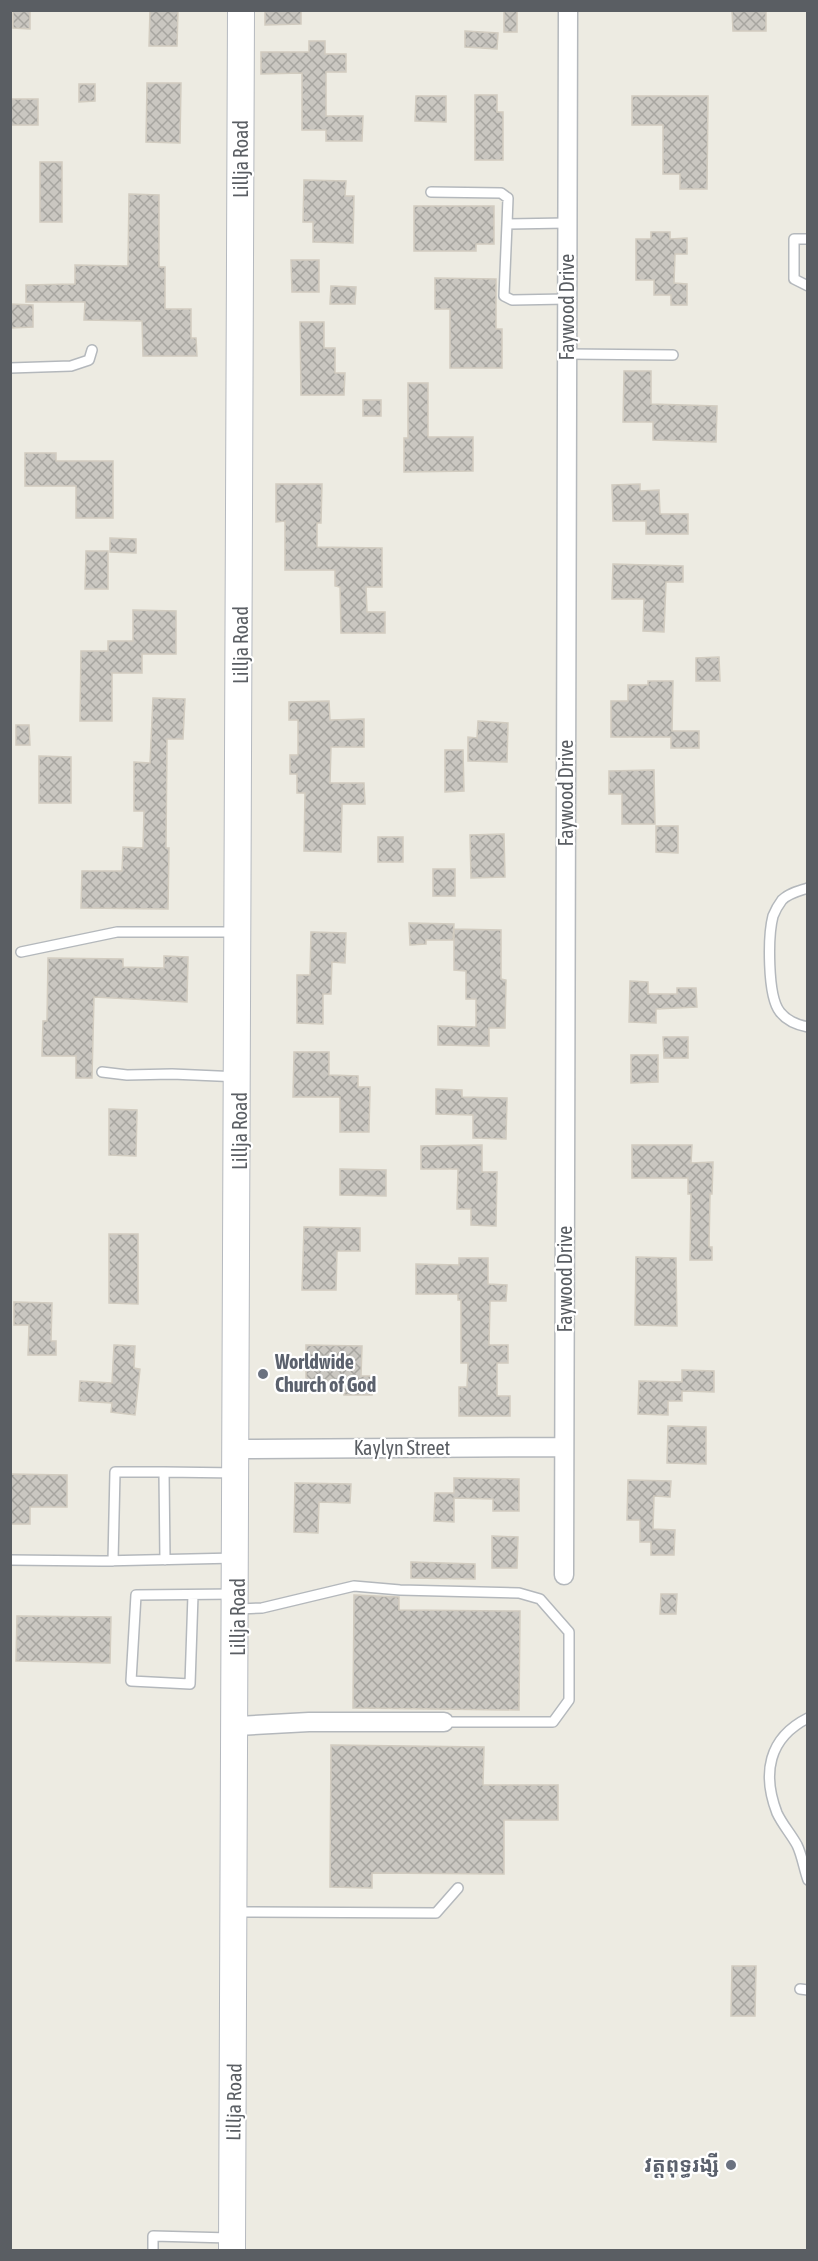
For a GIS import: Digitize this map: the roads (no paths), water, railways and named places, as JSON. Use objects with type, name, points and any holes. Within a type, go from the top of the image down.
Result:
[{"type":"street","name":"Lillja Road","points":[[232,2245],[238,1726],[241,10]]},
{"type":"street","name":"Faywood Drive","points":[[564,1575],[568,10]]},
{"type":"street","name":"Kaylyn Street","points":[[239,1461],[564,1447]]},
{"type":"street","points":[[238,1726],[309,1722],[444,1722]]},
{"type":"lane","points":[[431,192],[501,193],[508,198],[504,296],[513,300],[567,299]]},
{"type":"lane","points":[[507,224],[567,223]]},
{"type":"lane","points":[[807,239],[794,239],[794,279],[807,286]]},
{"type":"lane","points":[[10,368],[71,366],[89,360],[92,351]]},
{"type":"lane","points":[[567,354],[673,355]]},
{"type":"lane","points":[[807,888],[783,899],[774,912],[771,960],[773,998],[779,1012],[793,1024],[807,1027]]},
{"type":"lane","points":[[21,952],[117,932],[241,932]]},
{"type":"lane","points":[[102,1072],[127,1075],[240,1077]]},
{"type":"lane","points":[[113,1561],[115,1472],[164,1472],[239,1461]]},
{"type":"lane","points":[[164,1472],[165,1560]]},
{"type":"lane","points":[[10,1560],[113,1561],[238,1558]]},
{"type":"lane","points":[[193,1594],[190,1684],[131,1681],[136,1595],[193,1594],[238,1601],[262,1608],[354,1586],[400,1590],[519,1593],[540,1599],[569,1632],[569,1700],[553,1722],[444,1722]]},
{"type":"lane","points":[[807,1718],[784,1734],[774,1751],[768,1773],[771,1795],[778,1815],[797,1846],[807,1881]]},
{"type":"lane","points":[[237,1912],[436,1914],[458,1888]]},
{"type":"lane","points":[[153,2250],[153,2236],[232,2245]]},
{"type":"place","name":"Worldwide Church of God","points":[[263,1374]]},
{"type":"place","name":"វត្តពុទ្ធរង្សី","points":[[731,2165]]}]
